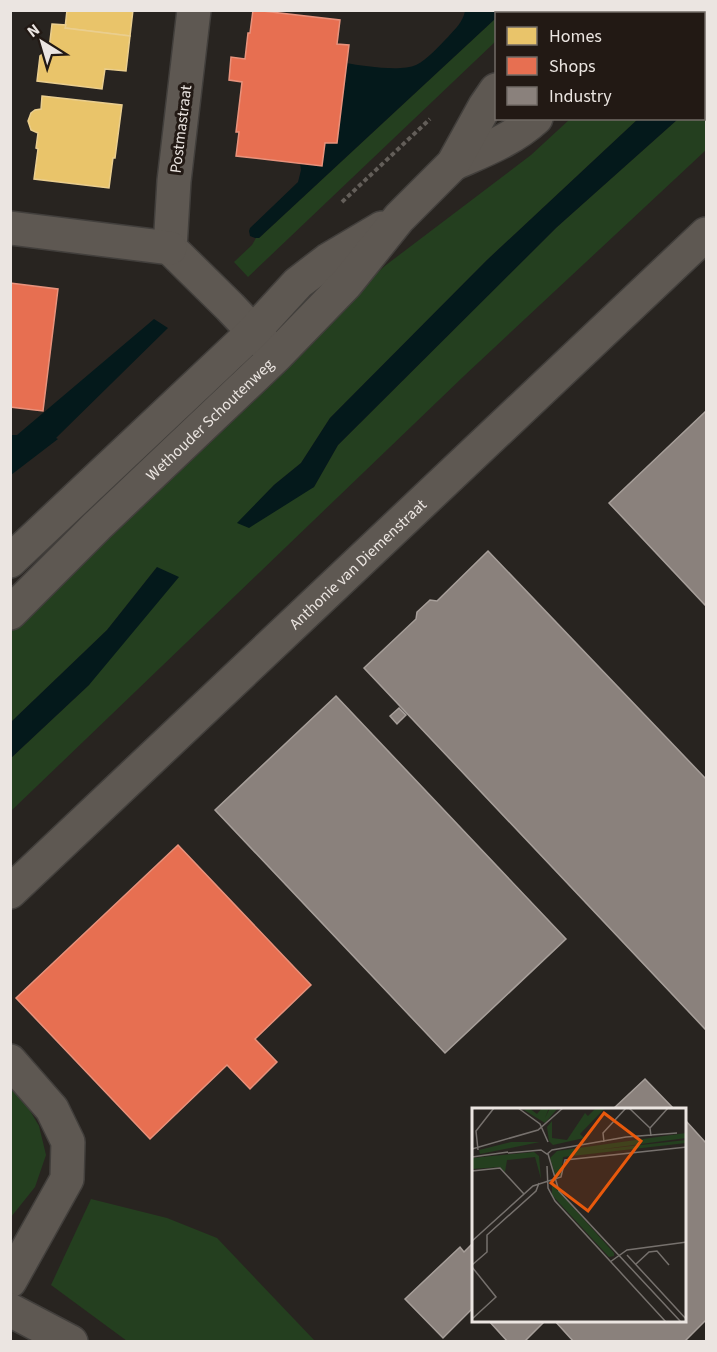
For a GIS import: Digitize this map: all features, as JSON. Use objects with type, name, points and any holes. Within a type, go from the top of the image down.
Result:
[{"type":"street","name":"Postmastraat","points":[[170,248],[174,181],[194,10]]},
{"type":"street","name":"Wethouder Schoutenweg","points":[[10,613],[97,526],[276,356],[346,284],[399,218],[453,164],[484,106],[495,91]]},
{"type":"street","name":"Wethouder Schoutenweg","points":[[453,164],[503,142],[534,120]]},
{"type":"street","name":"Wethouder Schoutenweg","points":[[10,561],[253,332],[298,283],[328,260],[399,218]]},
{"type":"street","points":[[10,228],[170,248],[276,356]]},
{"type":"street","name":"Anthonie van Diemenstraat","points":[[10,892],[706,234]]},
{"type":"street","points":[[10,1061],[52,1109],[68,1142],[67,1179],[10,1281]]},
{"type":"street","points":[[10,1310],[71,1341]]},
{"type":"green space","points":[[706,11],[705,56],[705,12],[677,12]]},
{"type":"green space","points":[[495,19],[495,42],[248,277],[234,262],[256,238],[259,238]]},
{"type":"green space","points":[[706,93],[706,150],[465,375],[11,811],[11,758],[89,685],[157,567],[107,630],[11,722],[11,632],[52,582],[277,363],[386,265],[531,155],[569,120],[637,120],[487,260],[330,418],[301,463],[274,485],[238,523],[314,487],[338,445],[557,227],[677,120],[705,120]]},
{"type":"green space","points":[[10,1086],[26,1104],[39,1126],[46,1155],[35,1187],[11,1217]]},
{"type":"green space","points":[[91,1199],[167,1218],[217,1238],[315,1341],[127,1341],[51,1285]]},
{"type":"shaded area","points":[[465,11],[505,11],[495,12],[495,19],[259,238],[250,236],[250,228],[298,182],[300,163],[322,166],[325,143],[337,143],[346,63],[392,68],[416,65],[448,37]]},
{"type":"shaded area","points":[[637,120],[677,120],[557,227],[338,445],[314,487],[249,528],[237,523],[274,485],[301,463],[330,418],[487,260]]},
{"type":"shaded area","points":[[154,319],[168,328],[56,438],[58,439],[11,475],[11,435],[17,435]]},
{"type":"shaded area","points":[[157,567],[179,577],[89,685],[11,758],[11,722],[107,630]]},
{"type":"building: Homes","points":[[67,10],[133,10],[130,36],[65,28]]},
{"type":"building: Homes","points":[[52,24],[66,25],[65,28],[130,36],[126,71],[105,69],[102,89],[37,81],[40,56],[49,49]]},
{"type":"building: Homes","points":[[42,96],[122,105],[109,188],[34,179],[38,133],[31,130],[28,121],[31,113],[41,109]]},
{"type":"building: Shops","points":[[253,10],[340,20],[337,44],[349,45],[337,143],[325,143],[322,166],[236,156],[239,132],[236,132],[242,82],[229,80],[231,57],[245,59]]},
{"type":"building: Shops","points":[[10,283],[58,289],[43,411],[10,407]]},
{"type":"building: Shops","points":[[178,845],[311,985],[255,1039],[277,1062],[250,1089],[227,1065],[150,1139],[16,998]]},
{"type":"building: Industry","points":[[706,411],[706,606],[609,503]]},
{"type":"building: Industry","points":[[488,551],[706,779],[706,1030],[364,668],[416,619],[417,612],[430,600],[437,601]]},
{"type":"building: Industry","points":[[336,696],[566,939],[445,1053],[215,810]]},
{"type":"building: Industry","points":[[399,708],[406,715],[397,724],[390,716]]},
{"type":"building: Industry","points":[[645,1079],[673,1108],[614,1108]]},
{"type":"building: Industry","points":[[687,1122],[706,1143],[706,1320],[684,1342],[574,1342],[556,1322],[687,1322]]},
{"type":"building: Industry","points":[[472,1244],[472,1309],[443,1338],[405,1299],[460,1247],[464,1252]]},
{"type":"building: Industry","points":[[490,1322],[544,1322],[524,1342],[508,1342]]}]
